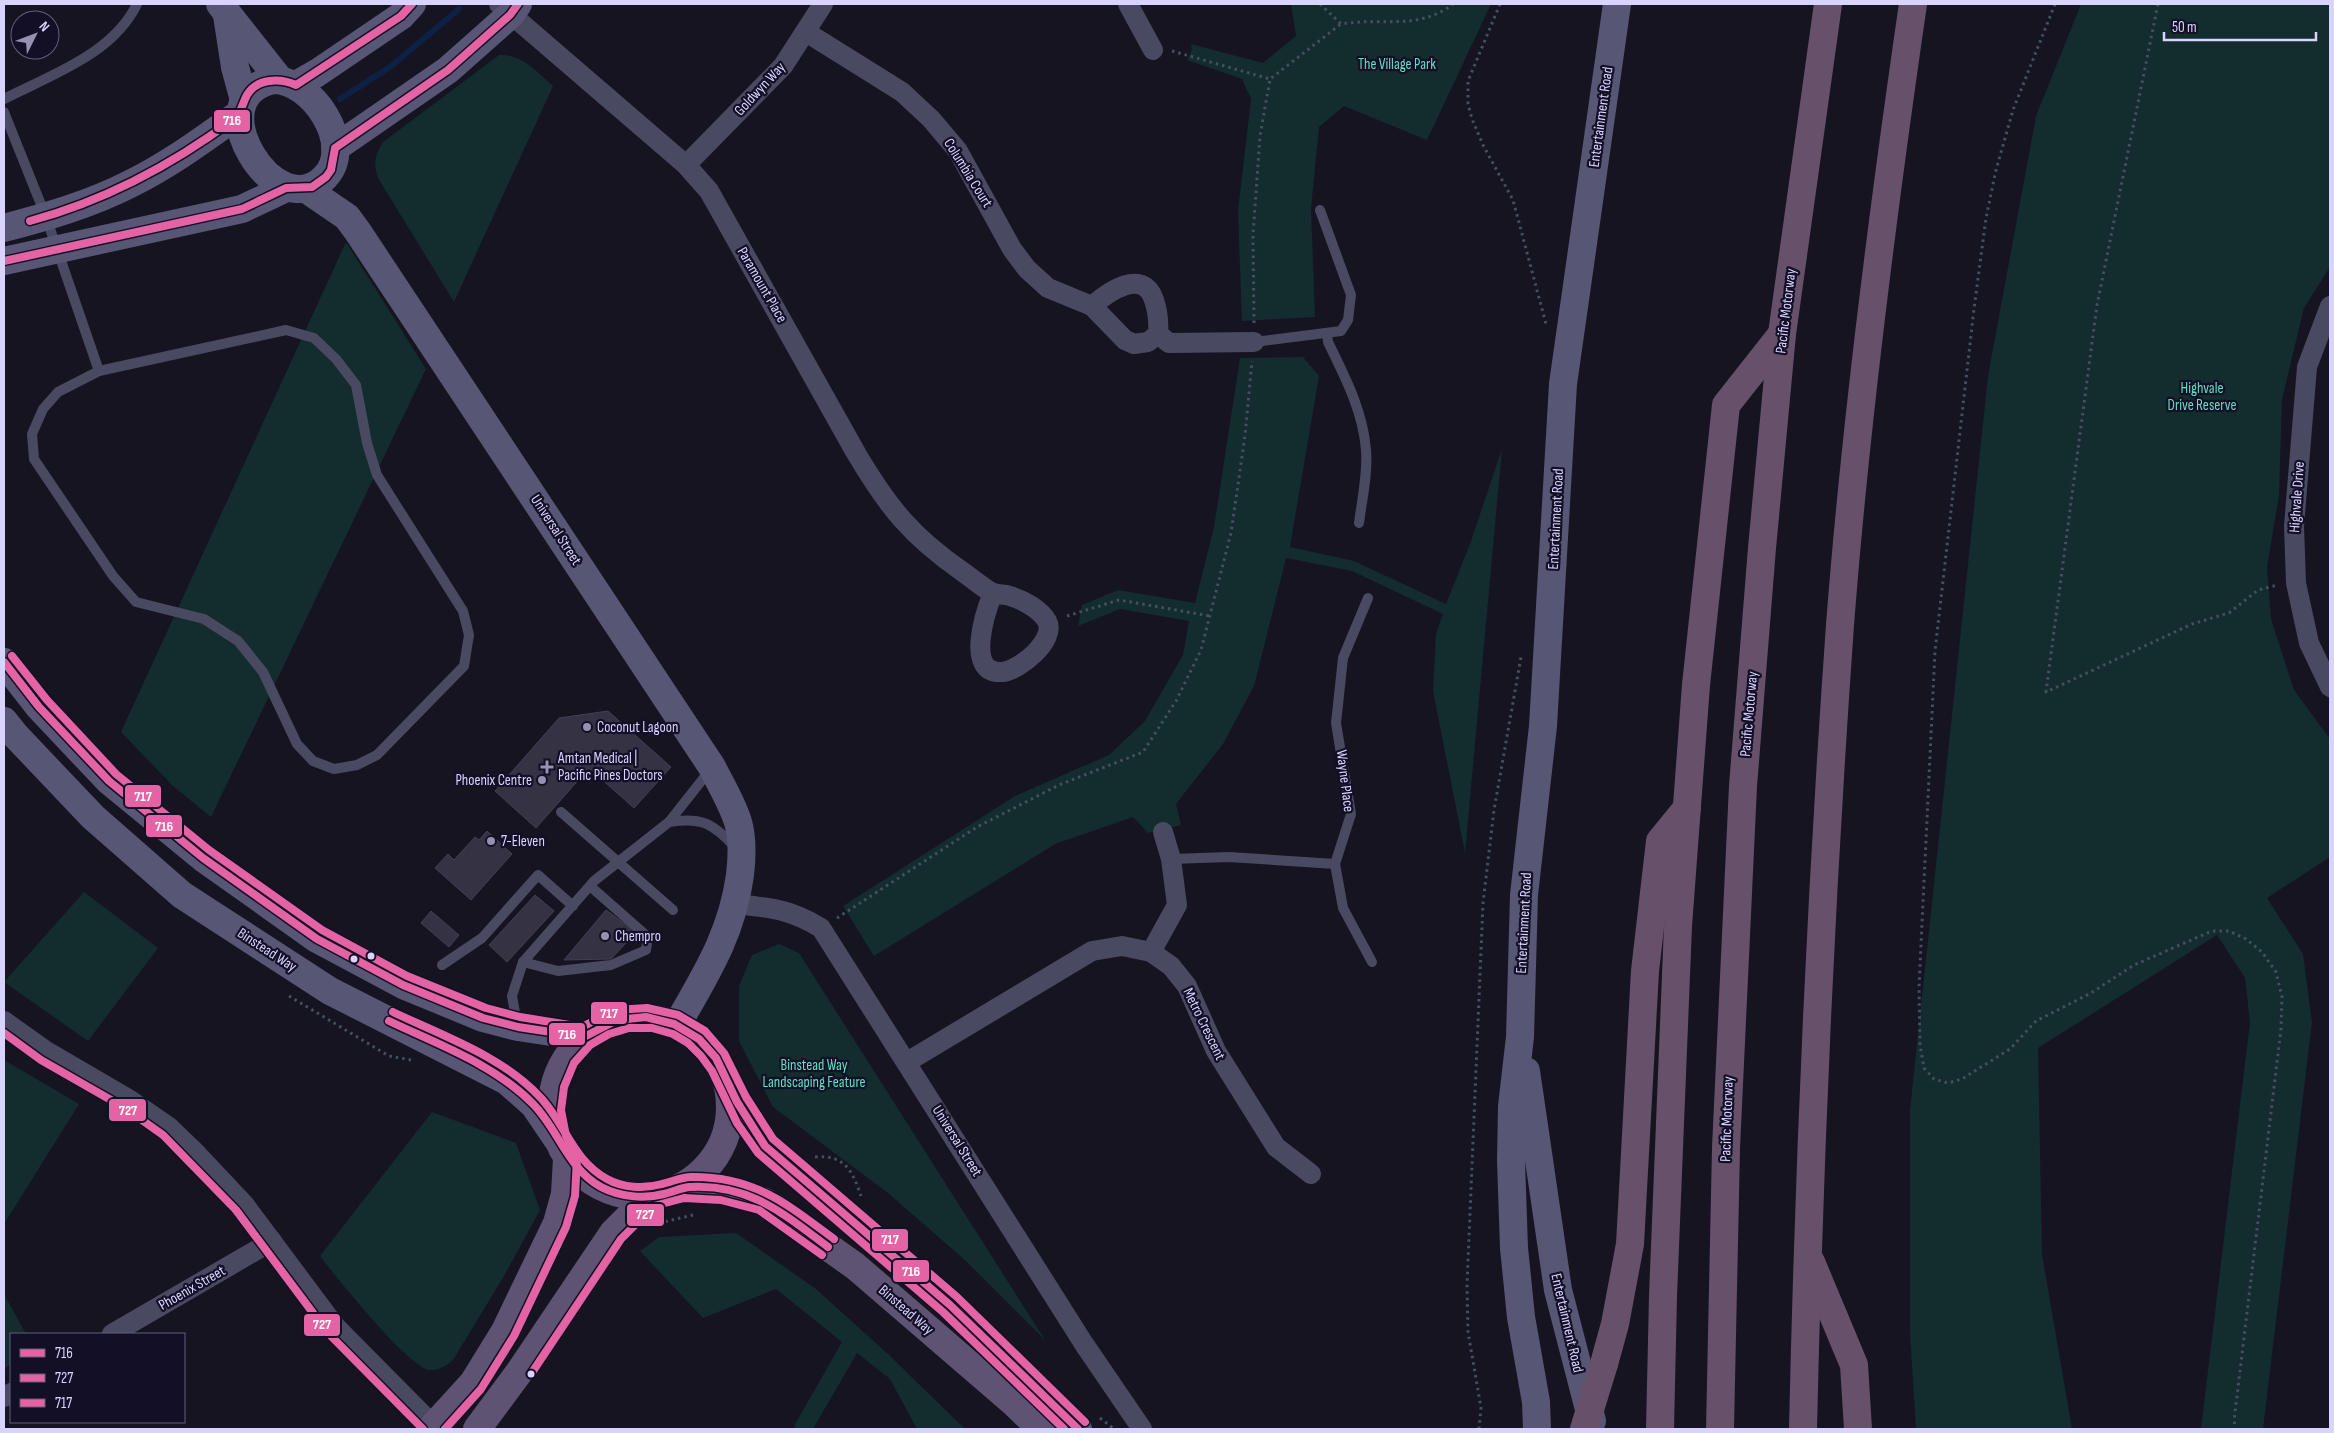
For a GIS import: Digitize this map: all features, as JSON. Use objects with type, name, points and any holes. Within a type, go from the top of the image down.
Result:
[{"type":"highway","name":"Pacific Motorway","points":[[1720,1429],[1726,1148],[1743,786],[1762,548],[1782,334],[1828,4]]},
{"type":"highway","points":[[1803,1429],[1807,1252],[1827,836],[1840,622],[1864,377],[1889,169],[1913,4]]},
{"type":"highway","points":[[1660,1429],[1663,1296],[1677,946],[1696,686],[1726,405],[1782,334]]},
{"type":"highway","points":[[1584,1429],[1615,1324],[1630,1244],[1645,971],[1660,841],[1687,808]]},
{"type":"highway","points":[[1807,1252],[1854,1365],[1858,1429]]},
{"type":"main road","points":[[434,1428],[473,1382],[505,1331],[557,1223],[565,1194],[562,1148],[551,1111],[554,1084],[566,1058],[584,1037],[605,1025],[628,1018],[653,1018],[677,1025],[694,1035],[709,1049],[721,1066],[746,1118],[764,1146],[950,1305],[1078,1429]]},
{"type":"main road","points":[[562,1148],[583,1176],[603,1188],[625,1196],[648,1197],[666,1194],[682,1188],[706,1170],[723,1144],[731,1115],[728,1084]]},
{"type":"main road","name":"Binstead Way","points":[[682,1188],[723,1190],[763,1201],[855,1266],[1014,1403],[1040,1429]]},
{"type":"main road","points":[[477,1429],[520,1371],[613,1233],[648,1197]]},
{"type":"street","points":[[4,228],[46,217],[130,184],[194,146],[241,107],[255,86],[264,82],[288,82],[317,73],[394,21],[412,4]]},
{"type":"street","name":"Goldwyn Way","points":[[686,165],[783,66],[823,4]]},
{"type":"street","points":[[1128,4],[1153,50]]},
{"type":"street","name":"Entertainment Road","points":[[1537,1429],[1534,1385],[1521,1317],[1514,1248],[1511,1202],[1512,1106],[1520,1037],[1524,895],[1543,726],[1564,384],[1617,4]]},
{"type":"street","points":[[335,148],[448,70],[509,7]]},
{"type":"street","name":"Paramount Place","points":[[509,7],[686,165],[709,191],[877,489],[897,516],[927,546],[993,593],[1010,596],[1026,603],[1039,612],[1048,622]]},
{"type":"street","points":[[4,261],[242,209],[296,188],[318,183],[331,170],[335,148],[328,122],[314,99],[288,82],[223,9]]},
{"type":"street","points":[[223,9],[241,107],[243,134],[257,162],[276,183],[296,188]]},
{"type":"street","name":"Columbia Court","points":[[806,32],[902,92],[931,119],[958,151],[1012,249],[1027,269],[1048,288],[1092,306],[1126,340],[1134,344],[1148,342],[1158,334]]},
{"type":"street","name":"Universal Street","points":[[296,188],[347,217],[358,232],[712,767],[738,823],[742,854],[736,904],[708,970],[677,1025]]},
{"type":"street","points":[[1092,306],[1106,294],[1118,288],[1134,283],[1142,284],[1152,293],[1159,322],[1158,334],[1169,343],[1254,342]]},
{"type":"street","name":"Highvale Drive","points":[[2330,306],[2307,367],[2294,526],[2296,586],[2310,644],[2330,686]]},
{"type":"street","points":[[993,593],[980,637],[980,653],[986,665],[994,671],[1012,670],[1040,648],[1049,633],[1048,622]]},
{"type":"street","points":[[4,662],[39,707],[110,781],[204,858],[317,939],[394,981],[458,1009],[518,1027],[584,1037]]},
{"type":"street","name":"Binstead Way","points":[[4,720],[16,736],[93,816],[182,896],[330,991],[508,1081],[534,1104],[562,1148]]},
{"type":"street","points":[[1151,952],[1177,905],[1171,859],[1163,832]]},
{"type":"street","name":"Universal Street","points":[[736,904],[777,908],[800,915],[821,928],[908,1062],[1084,1344],[1142,1429]]},
{"type":"street","name":"Metro Crescent","points":[[908,1062],[1092,951],[1122,946],[1151,952],[1171,966],[1187,986],[1216,1051],[1276,1147],[1311,1174]]},
{"type":"street","points":[[4,1021],[46,1051],[130,1100],[169,1127],[223,1180],[272,1241],[334,1326],[434,1428]]},
{"type":"street","name":"Entertainment Road","points":[[1520,1037],[1558,1290],[1595,1429]]},
{"type":"street","name":"Phoenix Street","points":[[114,1333],[272,1241]]},
{"type":"lane","points":[[4,99],[101,48],[121,30],[137,4]]},
{"type":"lane","points":[[4,112],[46,217],[99,370]]},
{"type":"lane","points":[[1254,342],[1341,331],[1348,320],[1351,295],[1320,210]]},
{"type":"lane","points":[[286,330],[314,338],[336,359],[356,385],[367,443],[377,475],[463,611],[469,635],[464,666],[377,754],[357,765],[334,769],[312,760],[297,744],[263,672],[238,641],[204,619],[136,602],[113,576],[34,459],[32,434],[43,409],[58,392],[99,370],[286,330]]},
{"type":"lane","points":[[1327,334],[1328,342],[1359,411],[1363,429],[1366,451],[1359,523]]},
{"type":"lane","name":"Wayne Place","points":[[1335,864],[1351,814],[1336,723],[1342,658],[1368,598]]},
{"type":"lane","points":[[518,1027],[512,996],[523,962],[590,886],[669,822],[712,767]]},
{"type":"lane","points":[[561,812],[673,910]]},
{"type":"lane","points":[[669,822],[687,819],[701,820],[727,838],[742,854]]},
{"type":"lane","points":[[1171,859],[1229,858],[1335,864],[1342,908],[1372,962]]},
{"type":"lane","points":[[442,965],[482,938],[538,875],[573,906]]},
{"type":"lane","points":[[523,962],[558,971],[611,965],[646,950],[648,937],[590,886]]},
{"type":"path","points":[[1320,4],[1341,24]]},
{"type":"path","points":[[821,928],[977,827],[1058,785],[1143,752],[1176,701],[1201,650],[1231,534],[1245,436],[1254,342],[1254,235],[1258,156],[1270,79],[1341,24],[1356,21],[1418,21],[1440,13],[1453,4]]},
{"type":"path","points":[[1500,4],[1468,81],[1468,104],[1483,145],[1513,200],[1546,324],[1546,334]]},
{"type":"path","points":[[2055,4],[2013,110],[1996,170],[1974,309],[1936,651],[1920,958],[1920,1045],[1924,1068],[1934,1079],[1948,1083],[1962,1079],[2010,1049],[2036,1021],[2091,993],[2134,964],[2178,945],[2212,931],[2228,931],[2246,939],[2262,952],[2276,972],[2282,997],[2282,1029],[2234,1421],[2236,1429]]},
{"type":"path","points":[[2158,4],[2097,305],[2046,692],[2192,624],[2229,613],[2258,590],[2277,585],[2296,586]]},
{"type":"path","points":[[1153,50],[1179,52],[1270,79]]},
{"type":"path","points":[[1048,622],[1119,600],[1210,616]]},
{"type":"path","points":[[1479,1429],[1481,1408],[1468,1332],[1467,1285],[1483,903],[1494,810],[1522,652]]},
{"type":"green space","name":"The Village Park","points":[[1291,4],[1491,4],[1427,140],[1344,106],[1319,127],[1311,209],[1315,317],[1242,321],[1238,211],[1251,99],[1242,79],[1187,60],[1192,49],[1191,44],[1263,63],[1296,36]]},
{"type":"green space","name":"Highvale Drive Reserve","points":[[2081,4],[2330,4],[2330,267],[2304,308],[2282,399],[2279,495],[2267,567],[2271,619],[2294,690],[2330,739],[2330,857],[2267,898],[2303,954],[2312,1022],[2263,1429],[2201,1429],[2250,1022],[2245,978],[2217,935],[2038,1048],[2042,1254],[2072,1429],[1916,1429],[1910,1332],[1910,1110],[1988,376],[2036,116]]},
{"type":"green space","points":[[499,55],[515,57],[529,65],[553,86],[454,302],[378,178],[376,159],[383,142]]},
{"type":"green space","points":[[346,242],[426,369],[211,817],[173,786],[121,732]]},
{"type":"green space","points":[[1303,357],[1319,376],[1290,547],[1354,561],[1446,604],[1470,544],[1502,449],[1465,853],[1433,691],[1436,634],[1443,614],[1352,571],[1286,558],[1254,686],[1223,744],[1176,804],[1181,825],[1148,833],[1133,817],[1055,844],[874,956],[843,906],[1015,796],[1109,755],[1145,721],[1183,655],[1189,621],[1120,609],[1078,626],[1082,605],[1118,590],[1195,603],[1214,527],[1240,358]]},
{"type":"green space","points":[[84,892],[158,948],[88,1041],[4,982]]},
{"type":"green space","name":"Binstead Way Landscaping Feature","points":[[779,944],[799,953],[1045,1340],[966,1261],[888,1193],[773,1107],[739,1041],[739,986],[752,955]]},
{"type":"green space","points":[[4,1060],[79,1104],[4,1224]]},
{"type":"green space","points":[[432,1112],[516,1143],[540,1210],[504,1276],[453,1360],[436,1370],[429,1370],[419,1365],[389,1338],[320,1256]]},
{"type":"green space","points":[[736,1233],[816,1289],[888,1354],[965,1429],[917,1429],[890,1379],[857,1353],[813,1429],[796,1429],[794,1426],[842,1342],[776,1289],[703,1318],[640,1251],[659,1237]]},
{"type":"green space","points":[[4,1294],[25,1333],[10,1333],[10,1365],[4,1369]]},
{"type":"building","name":"Phoenix Centre","points":[[608,711],[671,767],[634,808],[589,768],[536,828],[495,791],[559,718]]},
{"type":"building","points":[[487,831],[512,854],[471,900],[435,868],[448,854],[454,860],[475,837],[479,840]]},
{"type":"building","points":[[535,895],[554,911],[507,962],[489,945]]},
{"type":"building","points":[[606,910],[636,932],[611,959],[564,960]]},
{"type":"building","points":[[431,911],[459,935],[449,947],[421,923]]},
{"type":"waterway","points":[[340,99],[390,67],[459,9]]},
{"type":"transit line","name":"716","points":[[30,221],[57,213],[111,192],[162,166],[234,119],[251,89],[257,85],[269,81],[283,81],[296,85],[401,16],[412,4]]},
{"type":"transit line","name":"716","points":[[4,261],[242,209],[286,188],[312,187],[326,177],[331,170],[335,148],[448,70],[510,15],[518,4]]},
{"type":"transit line","name":"717","points":[[12,656],[47,700],[116,774],[209,850],[322,930],[407,976],[486,1008],[520,1017],[582,1027],[615,1010],[647,1008],[678,1015],[705,1031],[724,1053],[746,1097],[773,1139],[957,1297],[1085,1422]]},
{"type":"transit line","name":"716","points":[[4,662],[39,707],[109,781],[203,858],[317,939],[403,985],[483,1018],[518,1027],[584,1037],[617,1020],[646,1017],[674,1024],[699,1039],[716,1058],[737,1102],[765,1146],[950,1305],[1078,1429]]},
{"type":"transit line","name":"717","points":[[393,1012],[490,1058],[525,1083],[549,1107],[577,1152],[595,1171],[607,1179],[627,1186],[641,1187],[655,1186],[687,1177],[733,1181],[769,1194],[801,1214],[834,1239]]},
{"type":"transit line","name":"716","points":[[389,1021],[483,1066],[518,1090],[542,1114],[580,1170],[601,1187],[616,1193],[640,1197],[656,1196],[689,1187],[710,1187],[730,1190],[748,1196],[781,1212],[828,1247]]},
{"type":"transit line","name":"727","points":[[445,1429],[481,1389],[514,1336],[566,1227],[575,1196],[577,1158],[566,1136],[561,1110],[564,1087],[574,1063],[590,1045],[609,1034],[629,1028],[652,1028],[673,1034],[688,1043],[712,1071],[737,1123],[758,1153],[943,1312],[1064,1429]]},
{"type":"transit line","name":"727","points":[[4,1033],[41,1060],[125,1108],[163,1135],[236,1210],[328,1333],[423,1429]]},
{"type":"transit line","name":"727","points":[[531,1374],[621,1239],[654,1206],[684,1198],[721,1200],[759,1210],[822,1255]]},
{"type":"place","name":"Coconut Lagoon","points":[[587,727]]},
{"type":"place","name":"Amtan Medical | Pacific Pines Doctors","points":[[547,767]]},
{"type":"place","name":"Phoenix Centre","points":[[542,780]]},
{"type":"place","name":"7-Eleven","points":[[491,841]]},
{"type":"place","name":"Chempro","points":[[605,936]]}]
